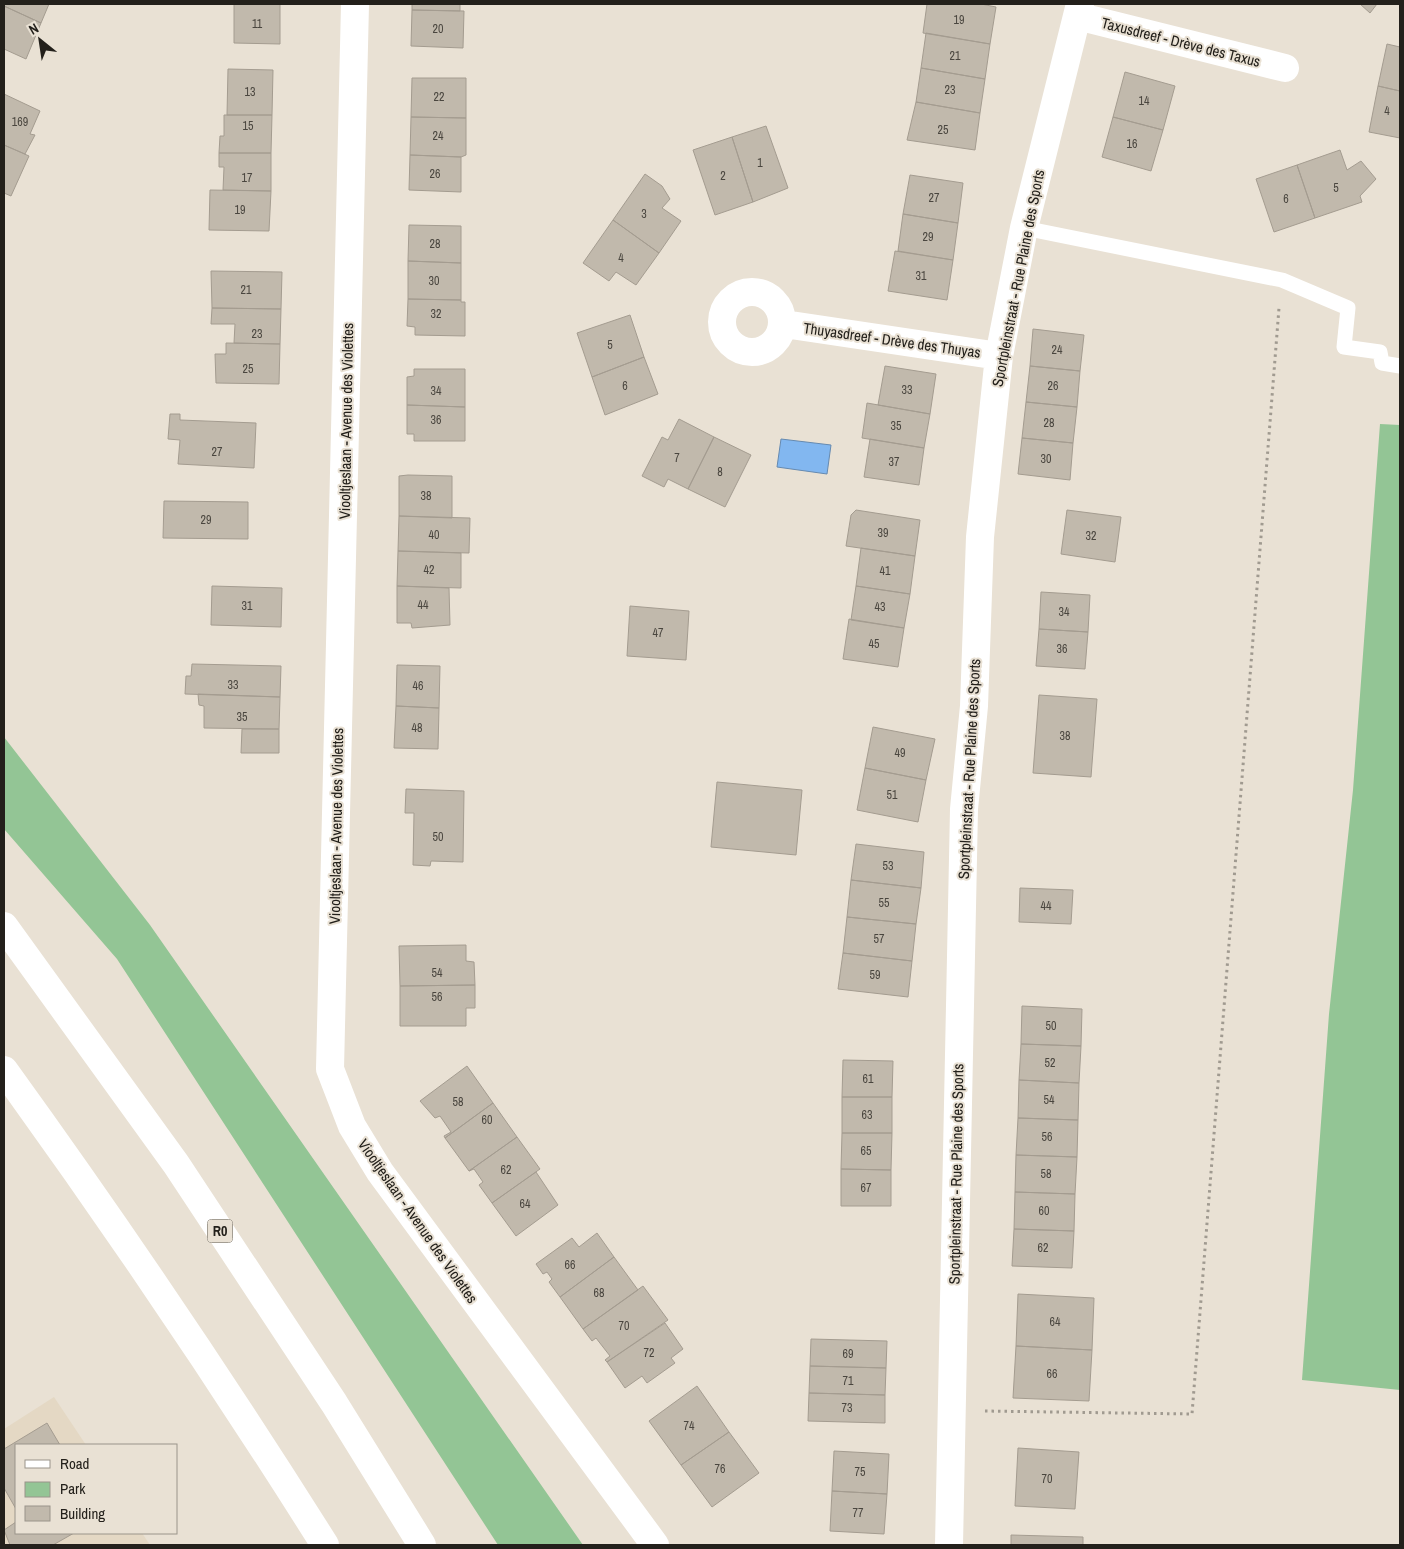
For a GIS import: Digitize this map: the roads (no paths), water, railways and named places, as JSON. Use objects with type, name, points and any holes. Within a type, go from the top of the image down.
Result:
[{"type":"main road","name":"Viooltjeslaan - Avenue des Violettes","points":[[355,4],[330,1069],[352,1126],[380,1172],[656,1545]]},
{"type":"main road","name":"Taxusdreef - Drève des Taxus","points":[[1079,10],[1285,68]]},
{"type":"main road","name":"Sportpleinstraat - Rue Plaine des Sports","points":[[949,1545],[964,809],[974,706],[980,537],[999,356],[1024,228],[1079,10]]},
{"type":"main road","name":"Thuyasdreef - Drève des Thuyas","points":[[784,324],[999,356]]},
{"type":"main road","name":"R0","points":[[4,926],[176,1164],[334,1404],[422,1545]]},
{"type":"main road","points":[[4,1070],[108,1215],[262,1446],[325,1545]]},
{"type":"lane","points":[[1024,228],[1282,280],[1348,308],[1344,347],[1380,352],[1382,363],[1400,366]]},
{"type":"water","points":[[781,439],[831,445],[827,474],[777,467]]}]
